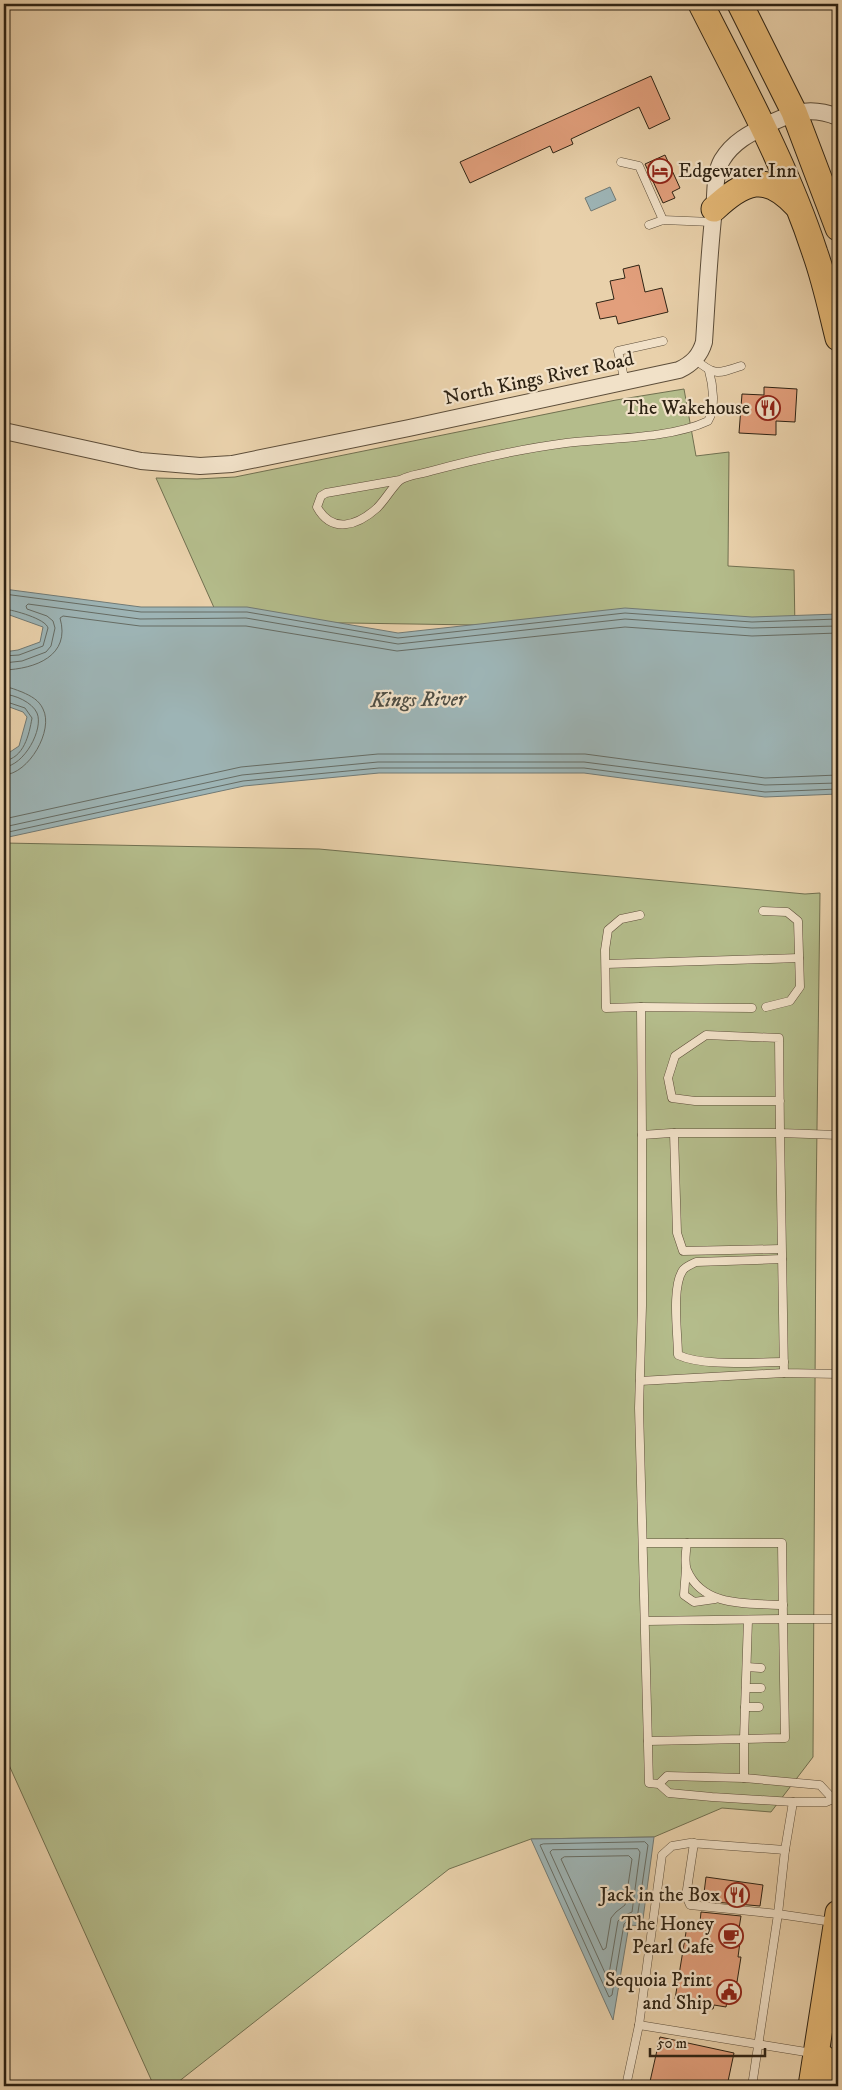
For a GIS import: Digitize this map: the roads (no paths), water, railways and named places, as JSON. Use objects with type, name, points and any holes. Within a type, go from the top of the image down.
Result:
[{"type":"main road","points":[[701,4],[763,127],[798,208],[823,277],[838,338]]},
{"type":"main road","points":[[740,4],[794,112],[838,228]]},
{"type":"main road","points":[[713,216],[737,189],[754,184],[766,185],[781,192],[798,208]]},
{"type":"main road","points":[[811,2086],[838,1918]]},
{"type":"main road","points":[[816,2054],[826,2059],[830,2064],[832,2070],[830,2086]]},
{"type":"street","points":[[695,359],[702,350],[704,342],[713,216],[717,174],[721,162],[739,140],[794,112],[810,110],[838,118]]},
{"type":"street","name":"North Kings River Road","points":[[4,431],[142,461],[169,465],[232,464],[679,370],[695,359]]},
{"type":"lane","points":[[621,162],[638,166],[663,220]]},
{"type":"lane","points":[[649,225],[663,220],[713,216]]},
{"type":"lane","points":[[626,382],[618,351],[663,341]]},
{"type":"lane","points":[[695,359],[709,371],[723,373],[741,366]]},
{"type":"lane","points":[[400,480],[378,507],[363,518],[345,525],[335,524],[327,520],[317,507],[320,496],[326,493],[400,480],[500,454],[566,443],[660,434],[702,424],[708,421],[712,411],[712,382],[709,371]]},
{"type":"lane","points":[[763,911],[787,912],[798,921],[800,987],[790,1001],[766,1007]]},
{"type":"lane","points":[[640,915],[621,919],[608,930],[606,1008],[752,1008]]},
{"type":"lane","points":[[606,964],[799,958]]},
{"type":"lane","points":[[641,1007],[642,1135],[639,1408],[649,1783],[659,1784],[670,1793],[793,1802],[826,1802],[836,1800]]},
{"type":"lane","points":[[780,1100],[695,1102],[672,1098],[668,1078],[675,1056],[706,1035],[779,1038],[780,1100],[781,1250],[784,1373]]},
{"type":"lane","points":[[642,1135],[674,1133],[838,1135]]},
{"type":"lane","points":[[674,1133],[677,1233],[683,1252],[781,1250]]},
{"type":"lane","points":[[782,1259],[696,1262],[684,1269],[679,1278],[677,1292],[678,1355],[689,1360],[784,1362]]},
{"type":"lane","points":[[640,1380],[784,1373],[838,1374]]},
{"type":"lane","points":[[644,1543],[782,1542],[783,1619],[781,1689],[784,1738],[648,1741]]},
{"type":"lane","points":[[687,1543],[684,1595],[694,1602],[717,1598]]},
{"type":"lane","points":[[686,1569],[698,1586],[710,1596],[728,1602],[783,1605]]},
{"type":"lane","points":[[646,1621],[838,1619]]},
{"type":"lane","points":[[744,1778],[748,1620]]},
{"type":"lane","points":[[746,1667],[761,1668]]},
{"type":"lane","points":[[746,1688],[761,1688]]},
{"type":"lane","points":[[745,1707],[760,1707]]},
{"type":"lane","points":[[659,1784],[667,1776],[744,1778],[820,1785],[836,1800]]},
{"type":"lane","points":[[752,2086],[793,1802]]},
{"type":"lane","points":[[626,2086],[638,2025],[660,1861],[665,1851],[672,1846],[683,1843],[785,1850]]},
{"type":"lane","points":[[694,1843],[686,1896],[690,1905],[838,1918]]},
{"type":"lane","points":[[638,2025],[816,2054]]},
{"type":"water","points":[[610,187],[616,200],[591,211],[585,198]]},
{"type":"water","name":"Kings River","points":[[4,589],[141,607],[247,607],[398,633],[625,608],[752,617],[838,614],[838,794],[765,797],[584,773],[379,773],[244,786],[4,838],[4,756],[19,746],[27,717],[23,712],[4,705],[4,652],[18,650],[40,642],[43,627],[4,613]]},
{"type":"water","points":[[654,1837],[642,1926],[629,1925],[613,2020],[531,1839]]},
{"type":"place","name":"Edgewater Inn","points":[[660,171]]},
{"type":"place","name":"The Wakehouse","points":[[768,408]]},
{"type":"place","name":"Jack in the Box","points":[[737,1895]]},
{"type":"place","name":"The Honey Pearl Cafe","points":[[731,1936]]},
{"type":"place","name":"Sequoia Print and Ship","points":[[729,1992]]}]
